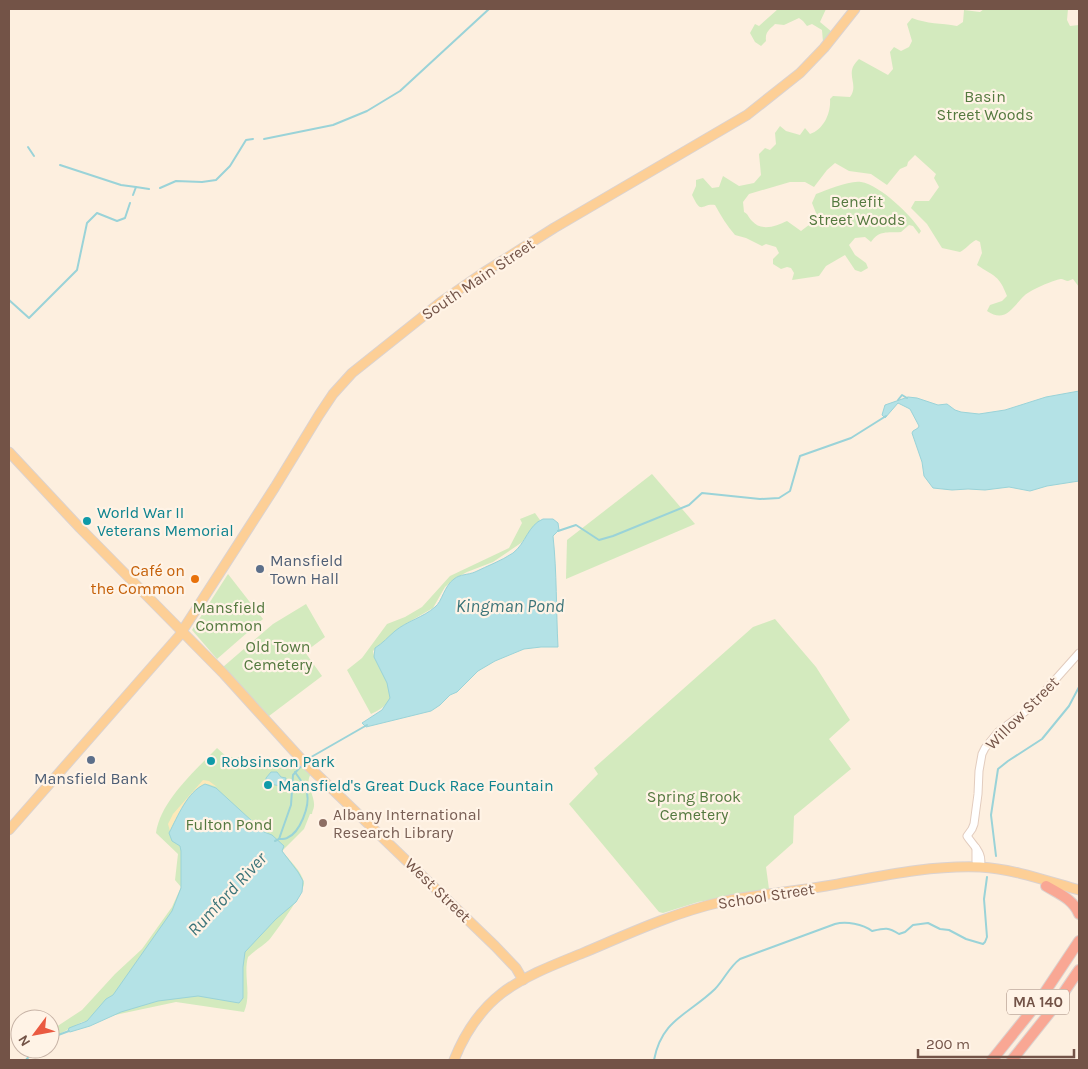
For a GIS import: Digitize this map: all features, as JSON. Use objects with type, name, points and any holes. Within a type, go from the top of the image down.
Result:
[{"type":"highway","points":[[1046,886],[1068,899],[1079,914]]},
{"type":"highway","points":[[1068,959],[1079,935]]},
{"type":"highway","name":"MA 140","points":[[992,1060],[1037,1004],[1079,942]]},
{"type":"highway","name":"MA 140","points":[[1012,1060],[1052,1011],[1079,970]]},
{"type":"main road","name":"South Main Street","points":[[9,830],[177,638],[319,415],[333,394],[352,373],[441,302],[482,273],[554,228],[754,110],[805,68],[855,9]]},
{"type":"main road","name":"West Street","points":[[9,452],[80,528],[224,674],[305,762],[495,946],[516,968],[523,980]]},
{"type":"main road","name":"School Street","points":[[454,1060],[469,1030],[485,1009],[500,995],[523,980],[686,911],[722,902],[916,871],[980,867],[1022,874],[1079,890]]},
{"type":"main road","name":"School Street","points":[[1022,874],[1046,886],[1079,896]]},
{"type":"street","name":"Willow Street","points":[[980,867],[976,861],[976,848],[967,836],[974,824],[982,754],[998,732],[1030,708],[1079,653]]},
{"type":"green space","points":[[778,9],[826,9],[820,22],[832,32],[823,42],[822,30],[812,24],[807,26],[799,18],[784,25],[775,24],[768,31],[766,41],[761,46],[755,42],[750,33],[755,24],[759,26]]},
{"type":"green space","name":"Basin Street Woods","points":[[984,9],[1068,9],[1067,20],[1070,26],[1079,25],[1079,287],[1073,279],[1068,281],[1057,280],[1028,293],[1004,315],[999,316],[987,311],[990,305],[1002,301],[1007,296],[999,280],[977,265],[982,253],[980,242],[976,240],[960,252],[942,248],[927,224],[911,208],[915,201],[929,201],[939,187],[934,178],[936,174],[915,155],[908,162],[907,166],[900,169],[887,185],[871,174],[849,171],[835,163],[814,187],[805,182],[790,182],[749,194],[743,202],[744,212],[760,226],[769,227],[787,221],[801,231],[818,218],[812,203],[816,194],[851,182],[869,184],[903,209],[921,231],[919,234],[913,226],[909,225],[901,232],[880,234],[871,242],[865,237],[855,238],[849,245],[855,255],[866,263],[868,268],[861,272],[855,270],[845,255],[826,266],[819,276],[792,280],[794,273],[791,268],[781,269],[773,264],[773,259],[779,253],[776,247],[766,244],[762,246],[735,235],[715,205],[700,207],[695,201],[692,195],[696,186],[696,180],[703,178],[712,188],[719,187],[723,176],[739,186],[754,183],[761,175],[759,154],[765,148],[770,150],[776,144],[775,133],[780,126],[786,131],[800,135],[805,128],[810,134],[815,132],[826,120],[830,99],[833,96],[850,97],[853,92],[852,69],[859,59],[888,75],[893,69],[890,52],[894,47],[901,51],[909,47],[912,41],[907,24],[912,18],[957,26],[963,22],[964,10],[980,12]]},
{"type":"green space","name":"Kingman Pond","points":[[652,474],[695,524],[566,579],[567,540]]},
{"type":"green space","name":"Kingman Pond","points":[[535,513],[540,520],[521,543],[493,562],[454,579],[445,587],[433,608],[402,626],[373,651],[391,692],[389,700],[383,707],[371,714],[347,670],[362,658],[387,624],[405,617],[422,607],[450,576],[509,548],[522,523],[520,519]]},
{"type":"green space","name":"Mansfield Common","points":[[228,574],[263,619],[217,659],[192,630]]},
{"type":"green space","name":"Old Town Cemetery","points":[[306,604],[325,637],[305,652],[322,676],[269,716],[223,667],[273,624]]},
{"type":"green space","name":"Spring Brook Cemetery","points":[[775,619],[816,667],[850,720],[829,739],[851,769],[794,816],[793,843],[766,867],[769,889],[698,902],[663,913],[659,912],[569,804],[598,774],[594,768],[753,627]]},
{"type":"green space","name":"Fulton Pond","points":[[217,748],[227,757],[239,757],[291,769],[297,761],[311,774],[309,785],[314,802],[312,814],[310,814],[304,829],[282,851],[301,874],[304,883],[303,887],[289,912],[269,940],[248,957],[246,971],[247,998],[244,1012],[176,1002],[82,1022],[60,1034],[60,1024],[82,1010],[115,974],[142,949],[172,907],[181,887],[175,880],[178,854],[156,833],[165,809],[189,776]]},
{"type":"sand","points":[[203,780],[209,781],[217,787],[206,784],[200,786],[185,804],[170,831],[168,824],[173,814]]},
{"type":"water","points":[[1079,391],[1079,481],[1030,491],[1009,487],[985,490],[933,488],[924,476],[922,462],[912,433],[919,426],[910,409],[898,403],[885,418],[882,415],[885,405],[908,397],[938,405],[947,404],[961,412],[979,414],[1005,410],[1046,397]]},
{"type":"water","name":"Kingman Pond","points":[[543,519],[553,519],[558,523],[559,530],[553,536],[558,647],[524,649],[495,661],[478,671],[457,692],[450,695],[431,711],[366,727],[362,723],[382,710],[390,698],[387,683],[374,657],[375,648],[395,631],[435,607],[456,577],[475,572],[513,553],[534,525]]},
{"type":"water","points":[[271,772],[277,772],[281,777],[286,778],[285,784],[280,786],[266,783],[266,778]]},
{"type":"water","name":"Fulton Pond","points":[[205,784],[216,788],[264,832],[272,835],[284,846],[282,851],[303,881],[302,892],[296,902],[276,919],[245,952],[243,998],[239,1003],[198,996],[158,1001],[121,1012],[90,1026],[68,1031],[69,1028],[87,1021],[106,999],[113,995],[172,911],[181,888],[181,851],[180,846],[172,841],[169,833],[188,799]]},
{"type":"waterway","points":[[264,139],[333,125],[367,111],[400,91],[489,9]]},
{"type":"waterway","points":[[160,188],[176,181],[202,182],[216,180],[230,166],[246,140],[253,139]]},
{"type":"waterway","points":[[28,147],[34,156]]},
{"type":"waterway","points":[[60,165],[121,185],[136,187]]},
{"type":"waterway","points":[[133,195],[136,187],[149,189]]},
{"type":"waterway","points":[[9,300],[29,318],[77,270],[87,223],[97,213],[117,221],[125,218],[130,203]]},
{"type":"waterway","name":"Rumford River","points":[[898,400],[902,395],[907,398]]},
{"type":"waterway","name":"Rumford River","points":[[558,531],[576,525],[599,540],[689,505],[702,493],[760,499],[779,498],[790,491],[800,456],[851,438],[886,416]]},
{"type":"waterway","points":[[996,856],[991,815],[998,769],[1042,739],[1069,706],[1079,687]]},
{"type":"waterway","name":"Rumford River","points":[[306,760],[367,725]]},
{"type":"waterway","name":"Rumford River","points":[[275,841],[279,839],[291,805],[293,775],[303,764]]},
{"type":"waterway","points":[[279,839],[286,838],[296,831],[307,805],[307,793],[295,772]]},
{"type":"waterway","points":[[654,1060],[663,1035],[670,1026],[715,989],[740,959],[835,924],[854,924],[872,931],[889,929],[899,934],[905,932],[913,925],[928,923],[983,944],[987,937],[984,899],[987,877]]},
{"type":"waterway","name":"Rumford River","points":[[60,1034],[69,1031]]},
{"type":"place","name":"World War II Veterans Memorial","points":[[87,521]]},
{"type":"place","name":"Mansfield Town Hall","points":[[260,569]]},
{"type":"place","name":"Café on the Common","points":[[195,579]]},
{"type":"place","name":"Mansfield Bank","points":[[91,760]]},
{"type":"place","name":"Robsinson Park","points":[[211,761]]},
{"type":"place","name":"Mansfield's Great Duck Race Fountain","points":[[268,785]]},
{"type":"place","name":"Albany International Research Library","points":[[323,823]]},
{"type":"park label","name":"Benefit Street Woods","points":[[857,210]]}]
